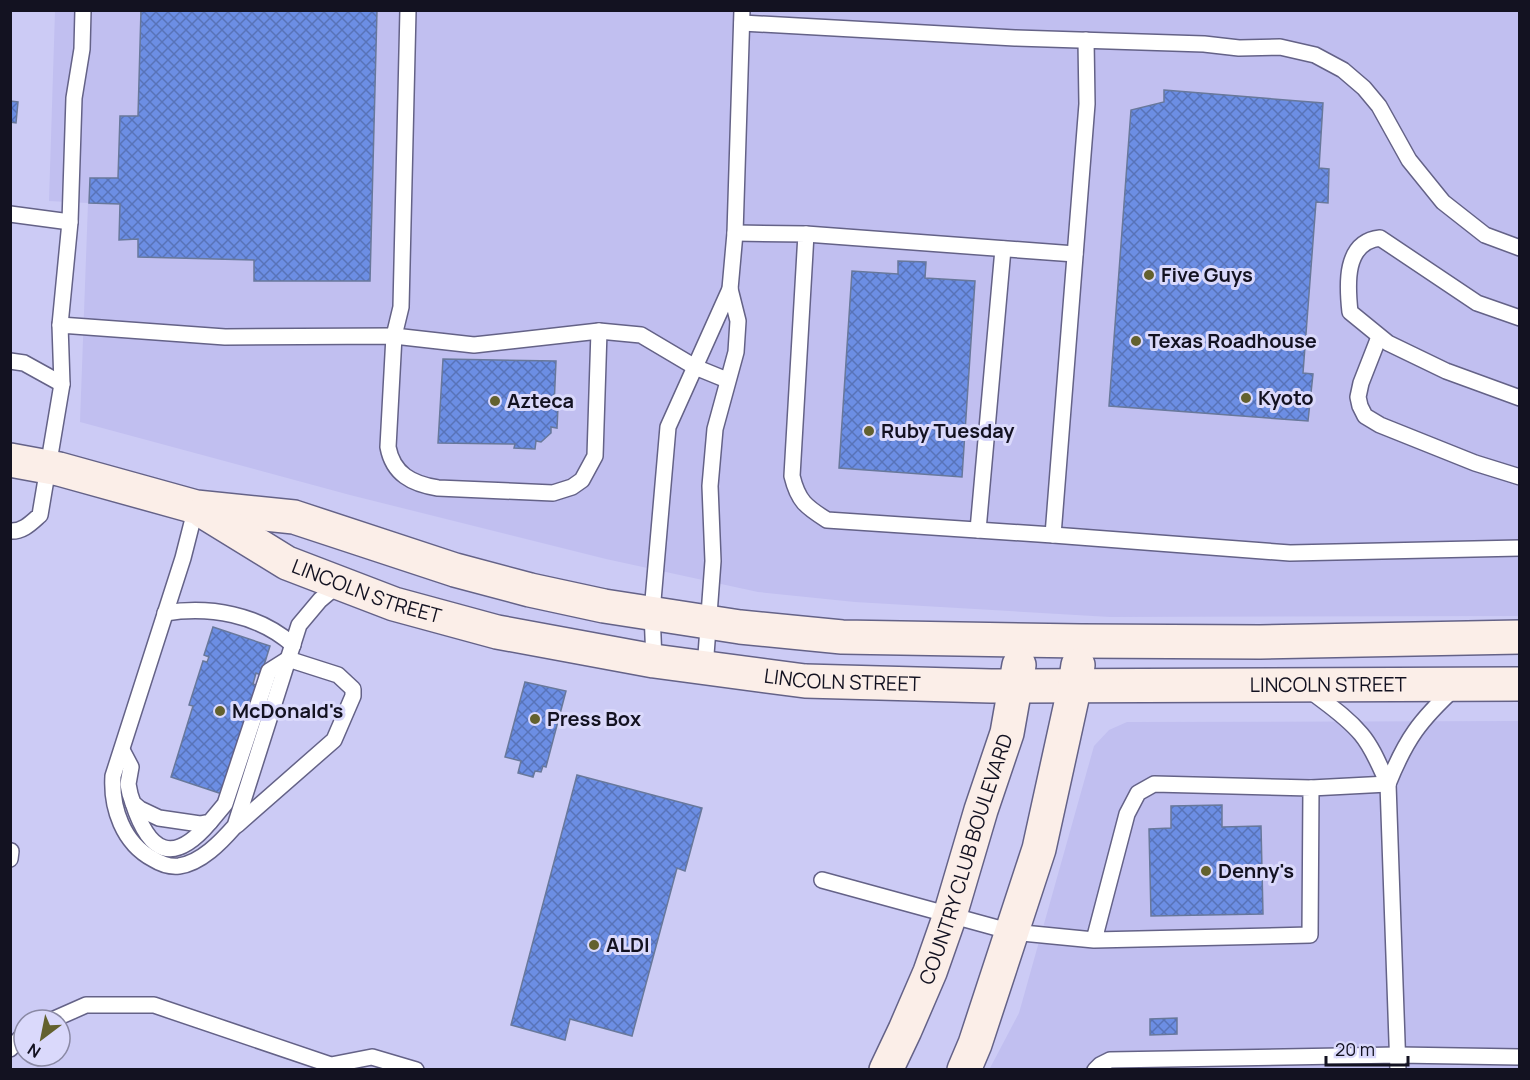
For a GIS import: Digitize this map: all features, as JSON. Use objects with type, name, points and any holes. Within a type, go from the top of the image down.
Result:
[{"type":"main road","name":"LINCOLN STREET","points":[[10,460],[49,467],[196,507],[294,517],[455,570],[530,590],[603,606],[740,627],[842,637],[1081,641],[1260,642],[1520,637]]},
{"type":"main road","name":"LINCOLN STREET","points":[[196,507],[288,563],[394,604],[497,632],[654,661],[705,668],[805,681],[1015,686],[1520,684]]},
{"type":"main road","name":"COUNTRY CLUB BOULEVARD","points":[[886,1070],[930,972],[950,915],[1007,733],[1023,640]]},
{"type":"main road","points":[[964,1070],[975,1044],[1039,849],[1075,686],[1081,641]]},
{"type":"lane","points":[[10,531],[16,531],[29,525],[40,515],[62,384],[60,325],[70,222],[74,98],[82,50],[83,10]]},
{"type":"lane","points":[[408,10],[401,307],[394,336],[388,447],[391,460],[402,475],[416,483],[438,488],[544,493],[572,487],[582,480],[595,456],[599,331]]},
{"type":"lane","points":[[654,661],[652,612],[668,427],[730,289],[735,233],[742,17],[1015,38],[1204,44],[1239,48],[1280,47],[1315,55],[1343,70],[1364,88],[1379,106],[1409,160],[1443,202],[1485,235],[1520,248]]},
{"type":"lane","points":[[1053,535],[1087,104],[1086,40]]},
{"type":"lane","points":[[10,214],[70,222]]},
{"type":"lane","points":[[735,233],[806,234],[1075,254]]},
{"type":"lane","points":[[806,234],[792,476],[795,490],[802,503],[827,520],[1290,553],[1520,548]]},
{"type":"lane","points":[[1520,318],[1477,303],[1380,238],[1369,239],[1362,245],[1350,264],[1348,294],[1350,312],[1379,337],[1455,375],[1520,398]]},
{"type":"lane","points":[[978,530],[1003,249]]},
{"type":"lane","points":[[705,668],[713,561],[710,486],[715,429],[736,352],[738,321],[730,289]]},
{"type":"lane","points":[[60,325],[225,337],[394,336],[474,345],[599,331],[640,334],[695,368],[728,380]]},
{"type":"lane","points":[[1379,337],[1360,383],[1358,396],[1365,416],[1401,434],[1475,463],[1520,477]]},
{"type":"lane","points":[[10,361],[24,363],[62,384]]},
{"type":"lane","points":[[165,613],[188,609],[209,610],[267,626],[291,652],[338,675],[353,689],[353,696],[334,740],[235,826],[216,846],[191,862],[178,866],[167,865],[137,849],[125,832],[112,793],[114,776],[196,507]]},
{"type":"lane","points":[[235,826],[304,618],[339,584]]},
{"type":"lane","points":[[122,750],[131,767],[128,784],[133,803],[146,832],[164,848],[177,849],[186,845],[196,838],[225,804],[269,671],[291,652]]},
{"type":"lane","points":[[1388,784],[1402,752],[1420,723],[1459,685]]},
{"type":"lane","points":[[1304,686],[1341,714],[1362,735],[1374,753],[1388,784],[1398,1062]]},
{"type":"lane","points":[[1094,940],[1127,814],[1138,793],[1145,787],[1154,784],[1311,788],[1388,784]]},
{"type":"lane","points":[[822,880],[1012,932],[1094,940],[1310,935],[1311,788]]},
{"type":"lane","points":[[133,803],[147,814],[159,818],[200,824],[210,822]]},
{"type":"lane","points":[[10,859],[11,851]]},
{"type":"lane","points":[[72,1011],[86,1005],[154,1005],[331,1065],[371,1063],[417,1070]]},
{"type":"lane","points":[[1095,1070],[1110,1060],[1398,1062],[1520,1057]]},
{"type":"shaded area","points":[[55,11],[1519,11],[1519,616],[1110,617],[855,602],[758,592],[606,559],[350,495],[80,422],[88,203],[49,201]]},
{"type":"shaded area","points":[[1519,721],[1519,1069],[989,1070],[1019,1013],[1094,746],[1109,730],[1127,722]]},
{"type":"building","points":[[141,10],[377,10],[370,281],[254,281],[254,260],[138,257],[138,239],[119,240],[120,204],[89,203],[90,178],[118,178],[120,116],[138,116]]},
{"type":"building","points":[[1164,90],[1323,103],[1319,168],[1329,169],[1328,203],[1316,202],[1303,373],[1313,374],[1308,421],[1109,406],[1131,110],[1164,102]]},
{"type":"building","points":[[10,101],[18,102],[16,123],[10,122]]},
{"type":"building","points":[[898,261],[926,262],[925,278],[975,281],[962,477],[839,468],[852,271],[898,274]]},
{"type":"building","points":[[443,359],[556,361],[554,407],[558,407],[557,428],[551,427],[551,433],[541,442],[536,441],[535,449],[514,448],[515,444],[438,443]]},
{"type":"building","points":[[213,627],[270,646],[261,675],[256,673],[253,684],[259,686],[228,796],[171,777],[193,706],[189,705],[203,661],[207,662],[209,657],[204,655]]},
{"type":"building","points":[[525,682],[566,691],[546,767],[543,766],[541,772],[535,771],[533,777],[518,773],[521,761],[505,757]]},
{"type":"building","name":"ALDI","points":[[577,775],[702,808],[685,871],[677,868],[632,1036],[570,1019],[565,1040],[511,1025]]},
{"type":"building","name":"Denny's","points":[[1222,805],[1222,827],[1261,826],[1263,914],[1151,916],[1149,829],[1171,828],[1171,806]]},
{"type":"building","points":[[1177,1018],[1177,1034],[1150,1035],[1150,1019]]},
{"type":"place","name":"Five Guys","points":[[1149,275]]},
{"type":"place","name":"Texas Roadhouse","points":[[1136,341]]},
{"type":"place","name":"Kyoto","points":[[1246,398]]},
{"type":"place","name":"Azteca","points":[[495,401]]},
{"type":"place","name":"Ruby Tuesday","points":[[869,431]]},
{"type":"place","name":"McDonald's","points":[[220,711]]},
{"type":"place","name":"Press Box","points":[[535,719]]},
{"type":"place","name":"Denny's","points":[[1206,871]]},
{"type":"place","name":"ALDI","points":[[594,945]]}]
